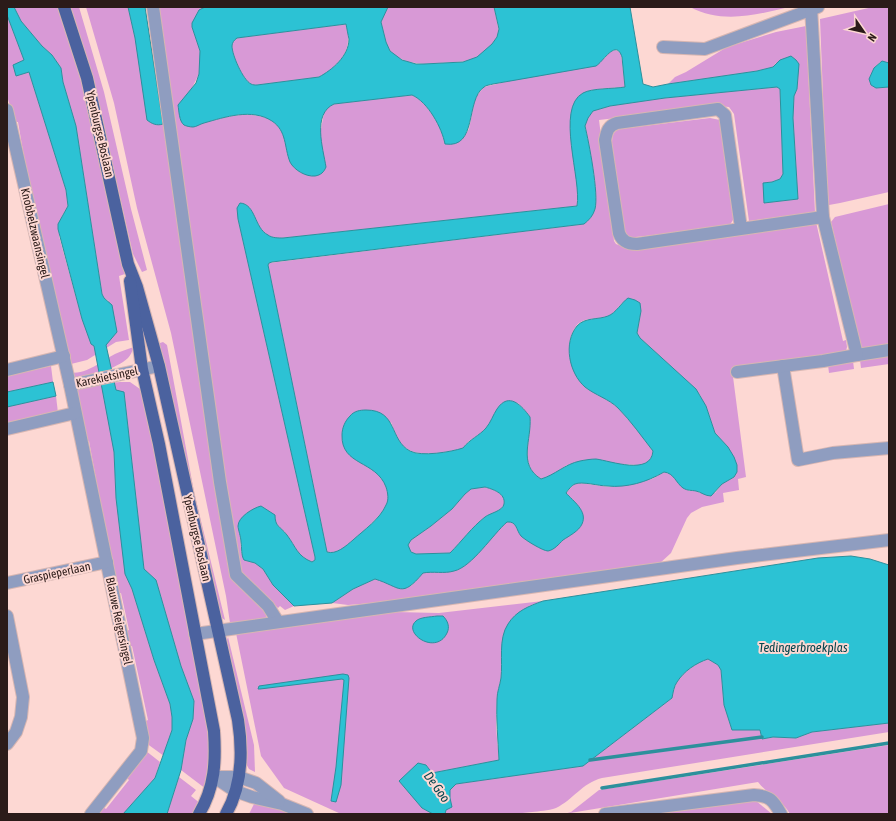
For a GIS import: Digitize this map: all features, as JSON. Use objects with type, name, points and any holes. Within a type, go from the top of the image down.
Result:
[{"type":"main road","name":"Ypenburgse Boslaan","points":[[64,7],[87,78],[128,264],[142,369],[159,444],[214,731],[214,777],[206,801],[199,814]]},
{"type":"main road","name":"Ypenburgse Boslaan","points":[[128,264],[137,287],[159,366],[219,630],[240,733],[239,777],[226,814]]},
{"type":"street","points":[[153,7],[220,482],[236,575],[268,606],[278,622]]},
{"type":"street","points":[[663,47],[705,49],[814,8],[822,217],[857,355]]},
{"type":"street","name":"Knobbelzwaansingel","points":[[7,110],[64,356]]},
{"type":"street","points":[[741,228],[725,115],[722,112],[718,110],[617,123],[608,129],[605,140],[618,225],[621,238],[626,242],[637,244],[822,217]]},
{"type":"street","points":[[737,372],[889,350]]},
{"type":"street","points":[[7,370],[64,356]]},
{"type":"street","name":"Karekietsingel","points":[[64,356],[70,385],[159,366]]},
{"type":"street","points":[[783,366],[798,460],[833,453],[889,448]]},
{"type":"street","name":"Blauwe Reigersingel","points":[[70,385],[143,738],[141,751],[91,814]]},
{"type":"street","points":[[7,429],[75,413]]},
{"type":"street","points":[[195,634],[737,558],[889,540]]},
{"type":"street","name":"Graspieperlaan","points":[[7,583],[107,562]]},
{"type":"street","points":[[7,616],[23,697],[21,717],[16,732],[7,744]]},
{"type":"street","points":[[214,777],[239,777],[256,783],[282,804]]},
{"type":"street","points":[[214,777],[235,790],[252,797],[282,804],[307,814]]},
{"type":"street","points":[[605,814],[754,796],[766,796],[774,803],[781,814]]},
{"type":"shaded area","points":[[14,7],[58,7],[90,113],[125,274],[119,276],[129,340],[116,342],[87,360],[71,364],[36,226],[18,122],[15,122],[7,96],[7,15],[24,60],[15,76],[29,72],[66,190],[68,206],[62,216],[59,236],[82,319],[109,301],[104,298],[102,294],[76,126],[63,82],[61,68],[52,55],[42,46],[21,21]]},
{"type":"shaded area","points":[[70,7],[79,7],[104,92],[131,209],[147,270],[142,272],[133,254],[92,76]]},
{"type":"shaded area","points":[[86,7],[128,7],[135,38],[163,123],[147,7],[205,7],[199,11],[192,27],[200,51],[200,66],[199,74],[191,90],[192,127],[216,120],[243,115],[256,115],[268,119],[277,125],[284,136],[290,161],[302,173],[321,129],[324,113],[328,106],[334,104],[412,95],[418,98],[429,109],[441,131],[445,144],[463,138],[469,129],[475,98],[484,87],[605,58],[614,50],[621,53],[625,87],[587,91],[576,100],[572,111],[571,138],[578,190],[577,206],[275,238],[264,233],[249,208],[240,204],[238,219],[315,557],[315,560],[312,562],[303,557],[275,521],[238,526],[242,556],[244,560],[255,563],[263,569],[273,585],[294,606],[285,610],[280,606],[278,608],[269,600],[266,618],[230,623],[226,596],[171,333],[137,208],[114,103]]},
{"type":"shaded area","points":[[388,7],[494,7],[499,32],[488,49],[471,61],[424,64],[408,62],[395,56],[390,51],[386,42],[381,22]]},
{"type":"shaded area","points":[[690,7],[789,7],[752,15],[727,17],[702,12]]},
{"type":"shaded area","points":[[873,7],[889,7],[889,63],[880,62],[874,68],[876,88],[889,87],[889,192],[829,205],[827,199],[820,19]]},
{"type":"shaded area","points":[[346,24],[348,38],[345,52],[334,67],[319,77],[252,85],[241,73],[232,50],[232,44],[237,38]]},
{"type":"shaded area","points":[[806,26],[815,212],[749,221],[734,114],[729,107],[719,106],[599,120],[614,241],[616,244],[624,247],[816,222],[843,341],[846,340],[846,351],[843,353],[732,369],[746,477],[738,479],[739,490],[723,493],[724,502],[702,507],[691,513],[687,518],[671,553],[659,564],[409,600],[348,605],[332,603],[353,589],[375,579],[411,586],[423,573],[429,572],[507,522],[514,523],[517,529],[569,497],[566,493],[574,484],[580,483],[609,487],[652,479],[664,472],[670,473],[689,491],[695,490],[700,493],[715,493],[722,484],[734,477],[728,447],[715,433],[706,406],[700,395],[640,338],[637,333],[641,311],[622,303],[615,312],[609,316],[584,320],[577,325],[570,340],[570,357],[579,380],[589,389],[618,408],[632,423],[653,451],[652,457],[647,463],[638,465],[567,465],[551,476],[541,479],[529,466],[527,451],[530,417],[518,403],[498,408],[483,432],[469,441],[463,448],[458,450],[429,454],[414,452],[402,445],[391,422],[365,464],[375,471],[386,486],[388,492],[387,504],[380,514],[361,534],[344,548],[329,553],[327,552],[268,265],[269,263],[584,224],[593,214],[596,202],[593,168],[585,126],[588,118],[593,111],[610,106],[665,98],[777,87],[780,89],[783,174],[780,179],[772,182],[766,182],[764,203],[798,199],[793,118],[794,96],[797,89],[798,73],[776,63],[773,67],[757,71],[668,84],[675,77],[727,47],[776,32]]},
{"type":"shaded area","points":[[710,118],[720,120],[734,218],[730,225],[727,227],[628,237],[624,233],[612,145],[612,138],[614,134],[619,129]]},
{"type":"shaded area","points":[[889,204],[889,346],[861,350],[831,222],[835,217]]},
{"type":"shaded area","points":[[163,342],[167,345],[194,492],[225,620],[219,616],[157,344]]},
{"type":"shaded area","points":[[134,347],[128,358],[111,368],[77,379],[70,375],[71,373],[77,373],[89,369],[115,354]]},
{"type":"shaded area","points":[[889,355],[889,364],[861,368],[860,360]]},
{"type":"shaded area","points":[[853,361],[854,369],[829,373],[828,365]]},
{"type":"shaded area","points":[[51,366],[53,382],[7,392],[7,376]]},
{"type":"shaded area","points":[[130,382],[140,389],[151,421],[213,754],[206,789],[181,770],[186,740],[193,719],[194,701],[181,666],[156,580],[144,570],[124,393],[116,391],[116,388],[114,452],[116,498],[128,580],[170,704],[172,717],[172,730],[164,756],[146,743],[144,722],[148,720],[132,646],[127,647],[124,632],[129,630],[121,593],[116,594],[93,481],[96,479],[89,441],[84,443],[75,393],[79,389],[90,385]]},
{"type":"shaded area","points":[[56,396],[58,413],[7,425],[7,407]]},
{"type":"shaded area","points":[[485,487],[495,490],[501,494],[504,500],[503,506],[480,521],[450,553],[416,554],[410,551],[408,545],[411,540],[452,509],[471,489]]},
{"type":"shaded area","points":[[543,601],[529,606],[503,639],[501,678],[497,697],[496,727],[499,760],[432,773],[426,765],[422,808],[433,814],[341,814],[284,788],[261,756],[236,633],[395,612],[439,613]]},
{"type":"shaded area","points":[[228,637],[254,745],[255,772],[249,769],[245,762],[225,645]]},
{"type":"shaded area","points":[[708,659],[718,665],[721,670],[724,705],[732,730],[760,730],[762,739],[773,737],[796,738],[812,732],[889,723],[889,732],[602,778],[595,780],[583,788],[562,805],[550,810],[510,814],[445,814],[450,798],[450,790],[456,784],[583,766],[672,698],[676,684],[683,674],[695,665]]},
{"type":"shaded area","points":[[889,745],[889,814],[790,814],[783,805],[766,791],[758,782],[564,814],[571,812],[599,790]]},
{"type":"shaded area","points":[[146,751],[160,762],[155,778],[123,814],[97,814],[103,807],[106,809],[129,780],[126,777]]},
{"type":"shaded area","points":[[179,777],[196,790],[191,796],[201,804],[194,814],[167,814]]},
{"type":"shaded area","points":[[755,800],[772,814],[633,814]]},
{"type":"shaded area","points":[[255,802],[272,806],[291,814],[249,814]]},
{"type":"water","points":[[7,7],[14,7],[21,21],[42,46],[52,55],[61,68],[63,82],[76,126],[102,294],[104,298],[112,305],[117,332],[106,345],[116,390],[124,392],[144,569],[156,580],[181,666],[194,701],[193,719],[186,740],[181,770],[167,814],[123,814],[155,778],[172,730],[172,717],[170,704],[154,660],[132,589],[125,574],[116,498],[114,452],[94,346],[91,344],[82,319],[58,229],[58,224],[68,206],[66,190],[29,72],[16,76],[13,65],[24,60],[7,15]]},
{"type":"water","points":[[128,7],[145,7],[163,124],[159,125],[151,123],[147,120],[135,38]]},
{"type":"water","points":[[205,7],[388,7],[381,22],[390,51],[402,60],[416,64],[424,64],[463,62],[477,57],[492,44],[497,37],[499,29],[494,7],[630,7],[643,84],[653,87],[757,71],[773,67],[780,60],[791,56],[796,60],[799,64],[797,89],[794,96],[793,118],[798,199],[764,203],[763,183],[780,179],[783,174],[780,89],[777,87],[665,98],[610,106],[593,111],[588,118],[585,126],[593,168],[596,202],[593,214],[584,224],[272,262],[268,265],[327,552],[334,552],[344,547],[367,528],[380,515],[388,501],[387,489],[381,478],[375,472],[353,458],[343,445],[342,435],[344,425],[352,414],[357,411],[376,411],[383,415],[392,426],[403,446],[410,451],[421,454],[451,451],[463,448],[486,428],[497,409],[502,404],[506,401],[515,402],[530,417],[527,451],[529,466],[541,479],[575,462],[586,460],[596,459],[620,464],[638,465],[651,459],[653,451],[618,408],[589,390],[579,381],[570,358],[570,341],[577,326],[584,321],[611,315],[628,298],[640,303],[641,311],[637,333],[640,338],[696,389],[706,406],[715,433],[728,447],[734,457],[737,465],[737,472],[734,477],[722,484],[711,496],[685,489],[675,478],[664,472],[651,479],[622,486],[604,486],[578,483],[571,486],[566,493],[576,503],[583,515],[581,527],[556,547],[548,551],[526,540],[521,536],[515,524],[507,522],[475,557],[461,568],[454,571],[423,573],[410,586],[400,589],[375,579],[353,589],[332,603],[294,606],[273,585],[263,569],[255,563],[244,560],[238,527],[240,519],[243,516],[261,506],[275,515],[277,524],[303,557],[312,562],[315,560],[238,219],[237,208],[240,203],[245,204],[249,207],[263,232],[271,237],[283,238],[577,206],[578,194],[571,145],[571,113],[575,101],[587,91],[625,87],[622,57],[619,52],[613,50],[596,66],[485,86],[478,93],[467,132],[462,139],[455,144],[445,144],[441,131],[429,109],[418,98],[412,95],[334,104],[327,109],[323,115],[321,123],[321,141],[326,167],[321,174],[312,176],[294,168],[288,156],[283,134],[277,125],[264,117],[247,114],[229,116],[203,123],[195,127],[186,126],[182,123],[178,105],[196,83],[199,74],[200,51],[192,23],[199,10]],"holes":[[[346,24],[349,39],[343,57],[339,62],[319,77],[252,85],[241,73],[232,50],[232,44],[237,38]],[[485,487],[501,494],[504,500],[503,506],[496,512],[480,521],[450,553],[416,554],[411,552],[408,545],[411,540],[452,509],[471,489]]]},
{"type":"water","points":[[882,61],[889,63],[889,87],[876,88],[871,85],[869,79],[874,68]]},
{"type":"water","points":[[53,382],[56,396],[7,407],[7,392]]},
{"type":"water","name":"Tedingerbroekplas","points":[[851,556],[870,559],[889,565],[889,723],[812,732],[796,738],[773,737],[762,739],[760,730],[732,730],[724,705],[721,670],[718,665],[708,659],[695,665],[683,674],[675,685],[672,698],[583,766],[456,784],[450,790],[452,807],[446,810],[445,814],[433,814],[422,808],[399,781],[418,763],[426,765],[432,773],[499,760],[497,694],[501,678],[503,636],[511,619],[528,607],[543,601],[818,558]]},
{"type":"water","points":[[443,616],[448,624],[448,631],[442,640],[436,643],[422,640],[413,631],[413,626],[416,621],[423,618]]},
{"type":"water","points":[[343,674],[348,675],[349,678],[341,785],[336,802],[331,801],[336,767],[344,680],[342,679],[258,689],[259,686]]},
{"type":"waterway","points":[[590,760],[762,737]]},
{"type":"waterway","points":[[602,788],[889,743]]},
{"type":"water label","name":"De Goo","points":[[437,787]]}]
